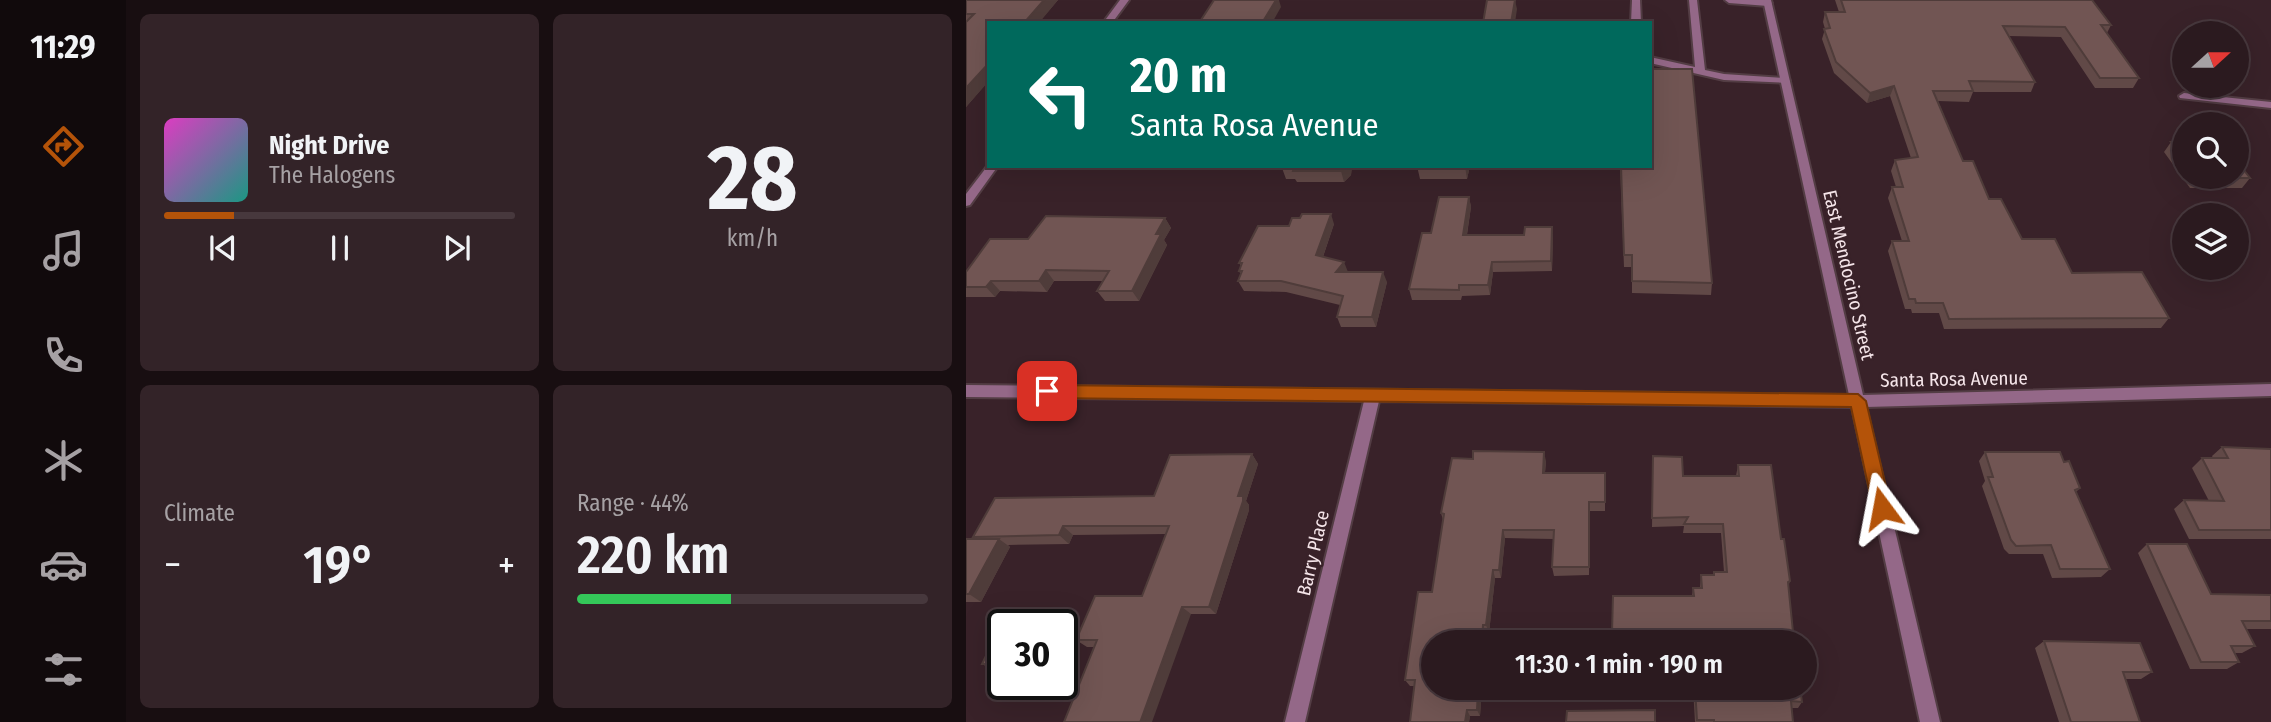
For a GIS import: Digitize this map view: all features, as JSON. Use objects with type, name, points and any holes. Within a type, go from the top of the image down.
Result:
[{"type":"street","points":[[1109,21],[1125,0]]},
{"type":"street","points":[[1636,0],[1636,21]]},
{"type":"street","points":[[1693,0],[1700,70]]},
{"type":"street","points":[[1729,0],[1767,1]]},
{"type":"street","name":"East Mendocino Street","points":[[1767,1],[1930,722]]},
{"type":"street","points":[[1652,61],[1679,69],[1700,70],[1724,77],[1785,80]]},
{"type":"street","points":[[2203,98],[2271,105]]},
{"type":"street","points":[[966,202],[992,168]]},
{"type":"street","name":"Santa Rosa Avenue","points":[[966,391],[1858,401],[2271,390]]},
{"type":"street","name":"Barry Place","points":[[1295,722],[1373,394]]},
{"type":"building","points":[[966,0],[1044,0],[1026,21],[987,21],[987,65],[966,88],[966,22],[974,14],[966,14]]},
{"type":"building","points":[[1214,0],[1276,0],[1263,21],[1200,21]]},
{"type":"building","points":[[1487,0],[1515,0],[1511,21],[1483,21]]},
{"type":"building","points":[[1841,0],[2092,0],[2111,25],[2101,25],[2139,78],[2100,78],[2065,27],[2003,26],[2035,82],[1969,81],[1973,91],[1933,91],[1963,161],[1973,161],[1989,199],[2001,199],[2022,239],[2055,239],[2072,273],[2142,272],[2169,318],[1949,319],[1943,303],[1916,303],[1915,299],[1909,299],[1892,241],[1909,241],[1892,187],[1903,187],[1895,160],[1918,157],[1894,86],[1870,93],[1836,62],[1824,29],[1830,28],[1825,12],[1845,12]]},
{"type":"building","points":[[1652,69],[1692,69],[1712,283],[1632,281],[1632,255],[1624,255],[1621,168],[1652,168]]},
{"type":"building","points":[[1294,168],[1344,168],[1341,171],[1293,171]]},
{"type":"building","points":[[1439,197],[1469,197],[1463,235],[1524,235],[1525,227],[1552,227],[1551,261],[1492,262],[1488,285],[1459,285],[1459,290],[1409,289],[1422,233],[1431,233]]},
{"type":"building","points":[[1302,214],[1331,214],[1316,255],[1344,262],[1336,272],[1383,272],[1372,317],[1337,317],[1343,296],[1281,281],[1238,281],[1242,271],[1239,271],[1242,263],[1239,263],[1258,226],[1289,226],[1292,218],[1300,218]]},
{"type":"building","points":[[1046,216],[1165,218],[1156,234],[1161,234],[1132,291],[1097,291],[1109,271],[1046,270],[1039,281],[991,281],[986,287],[966,287],[966,272],[990,239],[1028,239]]},
{"type":"building","points":[[2222,447],[2271,449],[2271,530],[2199,530],[2184,500],[2224,501],[2202,458],[2228,458]]},
{"type":"building","points":[[1473,451],[1544,452],[1543,473],[1605,473],[1605,502],[1589,502],[1589,567],[1552,567],[1554,530],[1503,530],[1499,570],[1493,570],[1486,625],[1483,625],[1483,630],[1421,630],[1421,700],[1477,700],[1477,710],[1467,710],[1465,722],[1410,722],[1415,680],[1405,680],[1418,592],[1432,592],[1444,514],[1441,513],[1452,458],[1473,459]]},
{"type":"building","points":[[1985,452],[2060,452],[2064,462],[2069,461],[2080,488],[2075,490],[2110,569],[2060,569],[2051,545],[2016,546],[2011,540],[1988,477],[1993,477]]},
{"type":"building","points":[[1252,454],[1238,496],[1243,496],[1243,501],[1209,607],[1182,607],[1141,720],[1145,720],[1144,722],[1064,722],[1073,700],[1078,700],[1078,687],[1097,640],[1078,640],[1095,596],[1142,596],[1169,526],[1063,526],[1059,535],[973,537],[995,498],[1154,496],[1170,455]]},
{"type":"building","points":[[1653,456],[1682,457],[1683,476],[1739,476],[1738,465],[1771,465],[1790,581],[1793,630],[1612,630],[1613,596],[1694,596],[1693,588],[1702,588],[1701,575],[1727,572],[1723,524],[1684,524],[1688,517],[1652,518]]},
{"type":"building","points":[[966,539],[999,539],[969,594],[966,594]]},
{"type":"building","points":[[2147,544],[2187,544],[2211,594],[2271,595],[2271,621],[2242,621],[2255,646],[2231,646],[2239,662],[2201,662]]},
{"type":"building","points":[[2044,641],[2140,643],[2152,672],[2123,672],[2140,722],[2071,722]]},
{"type":"building","points":[[1696,700],[1802,700],[1791,701],[1793,722],[1697,720]]},
{"type":"building","points":[[1655,710],[1655,722],[1566,722],[1567,711]]},
{"type":"route","points":[[1047,391],[1858,401],[1882,508]]}]
